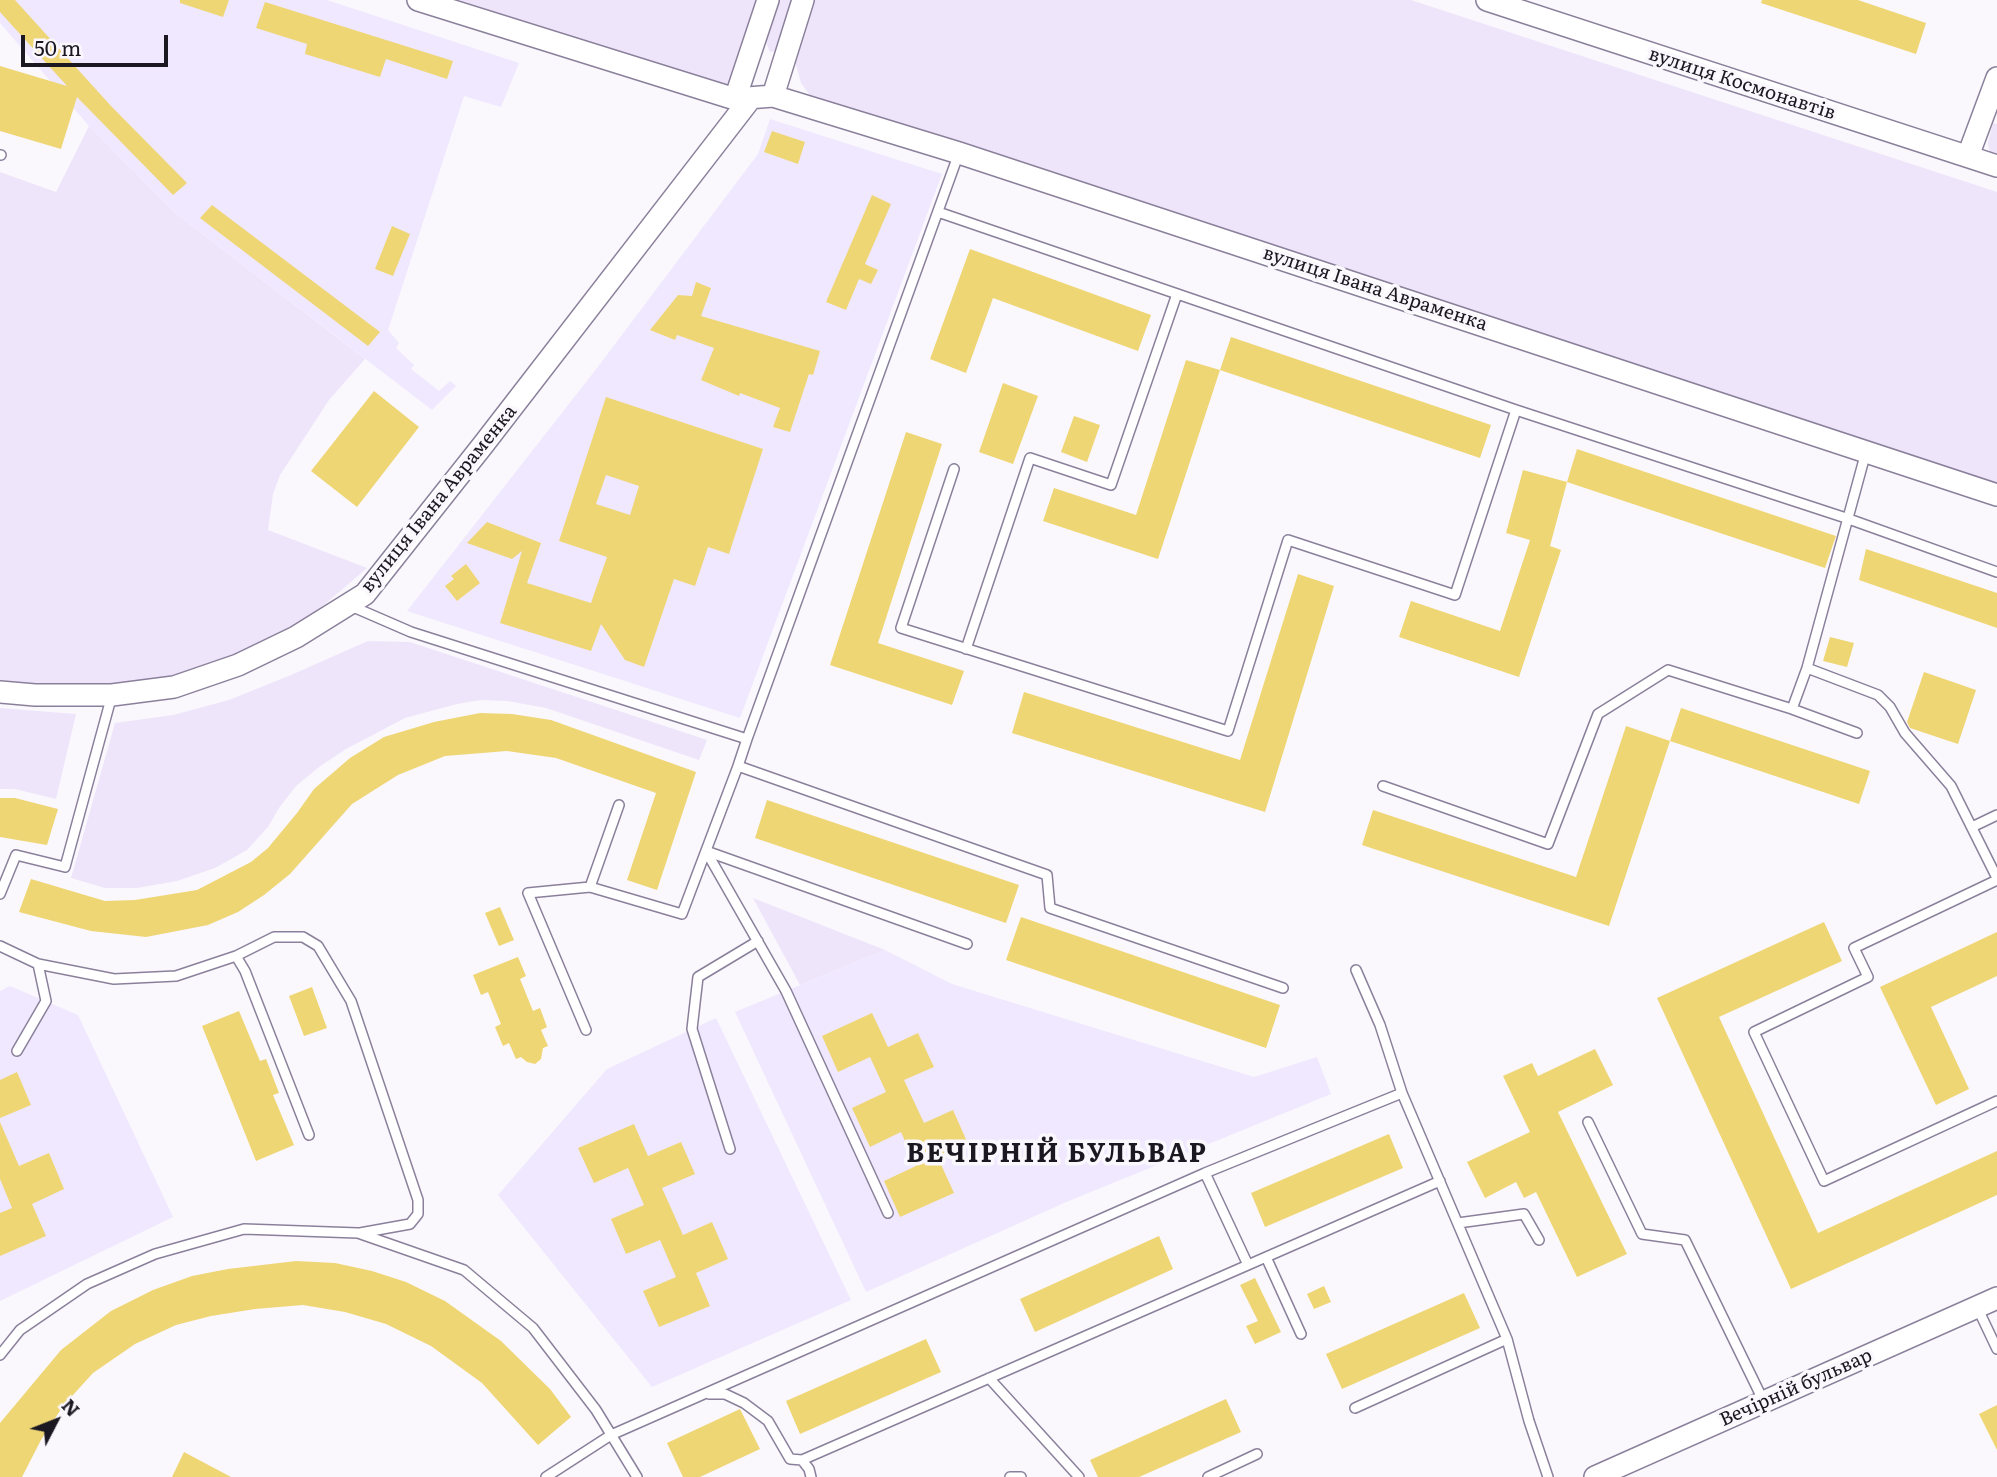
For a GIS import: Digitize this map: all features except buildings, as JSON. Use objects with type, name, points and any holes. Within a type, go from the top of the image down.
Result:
[{"type":"street","name":"вулиця Івана Авраменка","points":[[418,0],[743,98],[773,96],[959,153],[1997,495]]},
{"type":"street","points":[[743,98],[768,0]]},
{"type":"street","points":[[773,96],[803,0]]},
{"type":"street","name":"вулиця Космонавтів","points":[[1487,0],[1997,166]]},
{"type":"street","points":[[1968,156],[1997,78]]},
{"type":"street","name":"вулиця Івана Авраменка","points":[[0,692],[112,695],[174,687],[239,665],[296,637],[365,594],[453,483],[743,98]]},
{"type":"street","name":"Вечірній бульвар","points":[[1595,1477],[1987,1303]]},
{"type":"lane","points":[[586,1030],[528,893],[590,887],[682,914],[959,153]]},
{"type":"lane","points":[[938,212],[1516,410],[1846,517],[1997,572]]},
{"type":"lane","points":[[966,649],[1030,458],[1111,485],[1177,294]]},
{"type":"lane","points":[[954,469],[901,628],[1228,731],[1288,540],[1455,595],[1516,410]]},
{"type":"lane","points":[[1792,709],[1807,668],[1866,450]]},
{"type":"lane","points":[[349,606],[411,632],[747,739]]},
{"type":"lane","points":[[1807,668],[1878,695],[1890,707],[1905,733],[1951,786],[1997,879],[1854,948],[1868,977],[1754,1032],[1824,1181],[1997,1101]]},
{"type":"lane","points":[[1383,786],[1548,844],[1598,714],[1668,670],[1792,709],[1857,733]]},
{"type":"lane","points":[[0,894],[16,855],[65,867],[112,695]]},
{"type":"lane","points":[[738,766],[1047,875],[1050,908],[1283,988]]},
{"type":"lane","points":[[590,887],[620,805]]},
{"type":"lane","points":[[1972,827],[1997,815]]},
{"type":"lane","points":[[706,851],[786,991],[888,1213]]},
{"type":"lane","points":[[706,851],[967,944]]},
{"type":"lane","points":[[0,946],[38,964],[114,979],[176,976],[236,956],[274,937],[303,937],[318,946],[351,1001],[418,1200],[418,1214],[410,1224],[358,1233],[244,1229],[155,1254],[87,1284],[20,1330],[0,1355]]},
{"type":"lane","points":[[730,1149],[692,1029],[698,977],[758,941]]},
{"type":"lane","points":[[236,956],[245,971],[309,1135]]},
{"type":"lane","points":[[17,1051],[46,1001],[38,964]]},
{"type":"lane","points":[[1356,970],[1380,1025],[1402,1093],[1507,1339],[1529,1421],[1548,1477]]},
{"type":"lane","points":[[547,1477],[611,1435],[1205,1172],[1402,1093]]},
{"type":"lane","points":[[1588,1122],[1642,1234],[1685,1240],[1764,1402]]},
{"type":"lane","points":[[1205,1172],[1248,1265]]},
{"type":"lane","points":[[704,1394],[725,1394],[744,1403],[768,1421],[790,1459],[802,1460],[1440,1181]]},
{"type":"lane","points":[[1458,1223],[1524,1214],[1539,1240]]},
{"type":"lane","points":[[358,1233],[464,1270],[533,1328],[596,1410],[637,1477]]},
{"type":"lane","points":[[1266,1257],[1301,1334]]},
{"type":"lane","points":[[1987,1303],[1997,1349]]},
{"type":"lane","points":[[1355,1408],[1507,1339]]},
{"type":"lane","points":[[989,1378],[1079,1477]]},
{"type":"lane","points":[[1208,1477],[1258,1454]]},
{"type":"lane","points":[[802,1460],[811,1477]]},
{"type":"lane","points":[[1010,1477],[1021,1477]]},
{"type":"shaded area","points":[[0,0],[327,0],[519,63],[501,107],[464,96],[388,330],[399,343],[396,348],[414,365],[411,369],[439,391],[450,381],[456,386],[432,410],[175,213],[89,126],[0,23]]},
{"type":"shaded area","points":[[418,0],[768,0],[735,99]]},
{"type":"shaded area","points":[[780,0],[795,0],[779,47],[770,52],[766,42]]},
{"type":"shaded area","points":[[815,0],[1411,0],[1997,192],[1997,487],[810,95],[801,83],[795,62]]},
{"type":"shaded area","points":[[770,119],[942,174],[740,718],[407,611],[597,368],[758,154]]},
{"type":"shaded area","points":[[1993,123],[1997,124],[1997,161],[1990,154],[1988,143]]},
{"type":"shaded area","points":[[89,126],[175,213],[365,359],[329,400],[280,475],[273,494],[268,530],[367,568],[285,634],[230,661],[168,682],[110,690],[0,686],[0,172],[56,192]]},
{"type":"shaded area","points":[[368,641],[410,642],[707,740],[699,760],[546,708],[507,701],[481,700],[457,704],[405,718],[346,749],[319,767],[296,786],[268,827],[247,850],[215,868],[177,881],[137,888],[105,888],[71,878],[115,723],[173,715],[229,700]]},
{"type":"shaded area","points":[[0,708],[76,714],[56,799],[15,789],[0,789]]},
{"type":"shaded area","points":[[753,898],[885,950],[800,985]]},
{"type":"shaded area","points":[[885,950],[952,984],[1254,1077],[1317,1057],[1331,1094],[1064,1203],[866,1292],[735,1012]]},
{"type":"shaded area","points":[[10,986],[78,1015],[173,1217],[0,1301],[0,991]]},
{"type":"shaded area","points":[[716,1018],[851,1300],[652,1387],[498,1195],[607,1069]]},
{"type":"district","name":"ВЕЧІРНІЙ БУЛЬВАР","points":[[1057,1154]]}]
